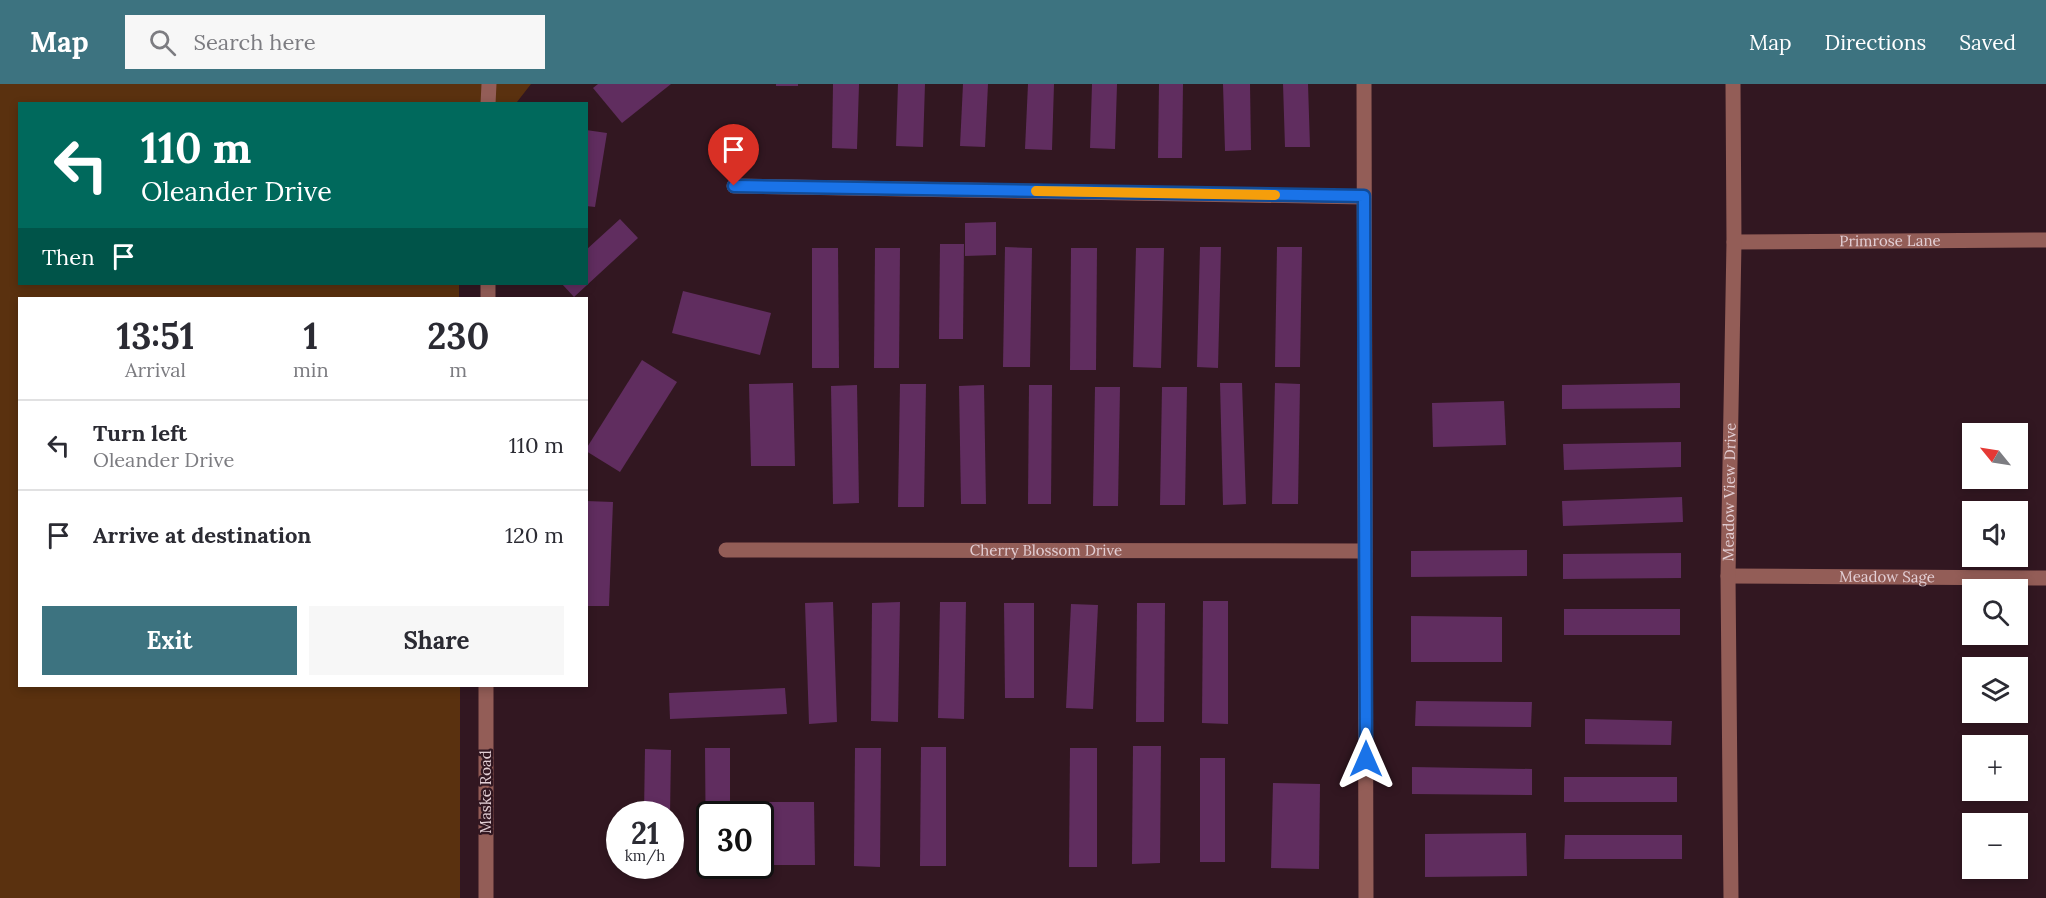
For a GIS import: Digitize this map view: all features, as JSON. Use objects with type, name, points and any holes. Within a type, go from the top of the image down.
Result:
[{"type":"street","points":[[489,84],[489,102]]},
{"type":"street","points":[[1364,84],[1366,898]]},
{"type":"street","name":"Meadow View Drive","points":[[1731,898],[1728,576],[1734,242],[1733,84]]},
{"type":"street","points":[[734,186],[1364,196]]},
{"type":"street","name":"Primrose Lane","points":[[1734,242],[2046,240]]},
{"type":"street","name":"Cherry Blossom Drive","points":[[726,550],[1365,551]]},
{"type":"street","name":"Meadow Sage","points":[[1728,576],[2046,578]]},
{"type":"street","name":"Maske Road","points":[[486,687],[486,898]]},
{"type":"shaded area","points":[[0,84],[531,84],[517,102],[18,102],[18,285],[459,285],[459,297],[18,297],[18,687],[460,687],[460,898],[0,898]]},
{"type":"building","points":[[598,84],[671,84],[622,123],[593,88]]},
{"type":"building","points":[[776,84],[798,84],[798,86],[776,86]]},
{"type":"building","points":[[833,84],[859,84],[857,149],[832,148]]},
{"type":"building","points":[[898,84],[925,84],[923,147],[896,146]]},
{"type":"building","points":[[963,84],[988,84],[985,147],[960,146]]},
{"type":"building","points":[[1028,84],[1054,84],[1052,150],[1025,149]]},
{"type":"building","points":[[1092,84],[1117,84],[1115,149],[1090,148]]},
{"type":"building","points":[[1159,84],[1183,84],[1182,158],[1158,158]]},
{"type":"building","points":[[1223,84],[1250,84],[1251,150],[1225,151]]},
{"type":"building","points":[[1283,84],[1308,84],[1310,147],[1285,147]]},
{"type":"building","points":[[588,130],[607,133],[595,207],[588,206]]},
{"type":"building","points":[[620,219],[638,238],[588,284],[588,248]]},
{"type":"building","points":[[996,222],[996,255],[965,256],[965,223]]},
{"type":"building","points":[[940,244],[964,244],[963,339],[939,339]]},
{"type":"building","points":[[1005,247],[1032,248],[1030,367],[1003,367]]},
{"type":"building","points":[[1200,247],[1221,247],[1218,368],[1197,367]]},
{"type":"building","points":[[1277,247],[1302,247],[1300,367],[1275,367]]},
{"type":"building","points":[[812,248],[838,248],[839,368],[812,368]]},
{"type":"building","points":[[875,248],[900,248],[899,368],[874,368]]},
{"type":"building","points":[[1071,248],[1097,248],[1096,370],[1070,370]]},
{"type":"building","points":[[1136,248],[1164,248],[1161,368],[1133,367]]},
{"type":"building","points":[[563,285],[587,285],[574,297]]},
{"type":"building","points":[[683,291],[771,313],[760,355],[672,333]]},
{"type":"building","points":[[642,360],[677,382],[620,472],[588,452],[588,446]]},
{"type":"building","points":[[793,383],[795,466],[751,466],[749,384]]},
{"type":"building","points":[[1220,383],[1242,383],[1246,504],[1223,505]]},
{"type":"building","points":[[1275,383],[1300,384],[1298,504],[1272,504]]},
{"type":"building","points":[[1680,383],[1680,408],[1562,409],[1562,385]]},
{"type":"building","points":[[900,384],[926,384],[924,507],[898,507]]},
{"type":"building","points":[[857,385],[859,503],[833,504],[831,386]]},
{"type":"building","points":[[984,385],[986,504],[961,504],[959,386]]},
{"type":"building","points":[[1029,385],[1052,385],[1051,504],[1028,504]]},
{"type":"building","points":[[1095,387],[1120,387],[1118,506],[1093,506]]},
{"type":"building","points":[[1162,387],[1187,387],[1185,505],[1160,505]]},
{"type":"building","points":[[1504,401],[1506,445],[1433,447],[1432,403]]},
{"type":"building","points":[[1681,442],[1681,467],[1564,470],[1563,444]]},
{"type":"building","points":[[1682,497],[1683,522],[1563,526],[1562,501]]},
{"type":"building","points":[[588,501],[613,502],[609,606],[588,606]]},
{"type":"building","points":[[1527,550],[1527,576],[1411,577],[1411,551]]},
{"type":"building","points":[[1681,553],[1681,578],[1563,579],[1563,554]]},
{"type":"building","points":[[1203,601],[1228,601],[1228,724],[1202,723]]},
{"type":"building","points":[[833,602],[837,722],[809,724],[805,603]]},
{"type":"building","points":[[900,602],[898,722],[871,721],[872,603]]},
{"type":"building","points":[[940,602],[966,602],[964,719],[938,718]]},
{"type":"building","points":[[1004,603],[1034,603],[1034,698],[1005,698]]},
{"type":"building","points":[[1137,603],[1165,603],[1164,722],[1136,722]]},
{"type":"building","points":[[1071,604],[1098,605],[1093,709],[1066,708]]},
{"type":"building","points":[[1564,609],[1680,609],[1680,635],[1564,635]]},
{"type":"building","points":[[1411,616],[1502,617],[1502,662],[1411,662]]},
{"type":"building","points":[[785,688],[787,714],[670,719],[669,693]]},
{"type":"building","points":[[1416,701],[1532,702],[1531,727],[1415,726]]},
{"type":"building","points":[[1585,719],[1672,721],[1671,745],[1585,744]]},
{"type":"building","points":[[1133,746],[1161,746],[1160,863],[1132,864]]},
{"type":"building","points":[[921,747],[946,747],[946,866],[920,866]]},
{"type":"building","points":[[705,748],[730,748],[730,801],[705,801]]},
{"type":"building","points":[[855,748],[881,748],[880,867],[854,866]]},
{"type":"building","points":[[1070,748],[1097,748],[1097,867],[1069,867]]},
{"type":"building","points":[[645,749],[671,750],[670,801],[644,801]]},
{"type":"building","points":[[1200,758],[1225,758],[1225,862],[1200,862]]},
{"type":"building","points":[[1412,767],[1532,769],[1532,795],[1412,794]]},
{"type":"building","points":[[1564,777],[1677,777],[1677,802],[1564,802]]},
{"type":"building","points":[[1273,783],[1320,784],[1319,869],[1271,868]]},
{"type":"building","points":[[774,802],[814,802],[815,865],[774,865]]},
{"type":"building","points":[[1526,833],[1527,876],[1425,877],[1425,834]]},
{"type":"building","points":[[1565,835],[1682,835],[1682,859],[1564,859]]},
{"type":"slow traffic","points":[[1036,191],[1275,195]]},
{"type":"route","points":[[734,186],[1364,196],[1366,759]]}]
